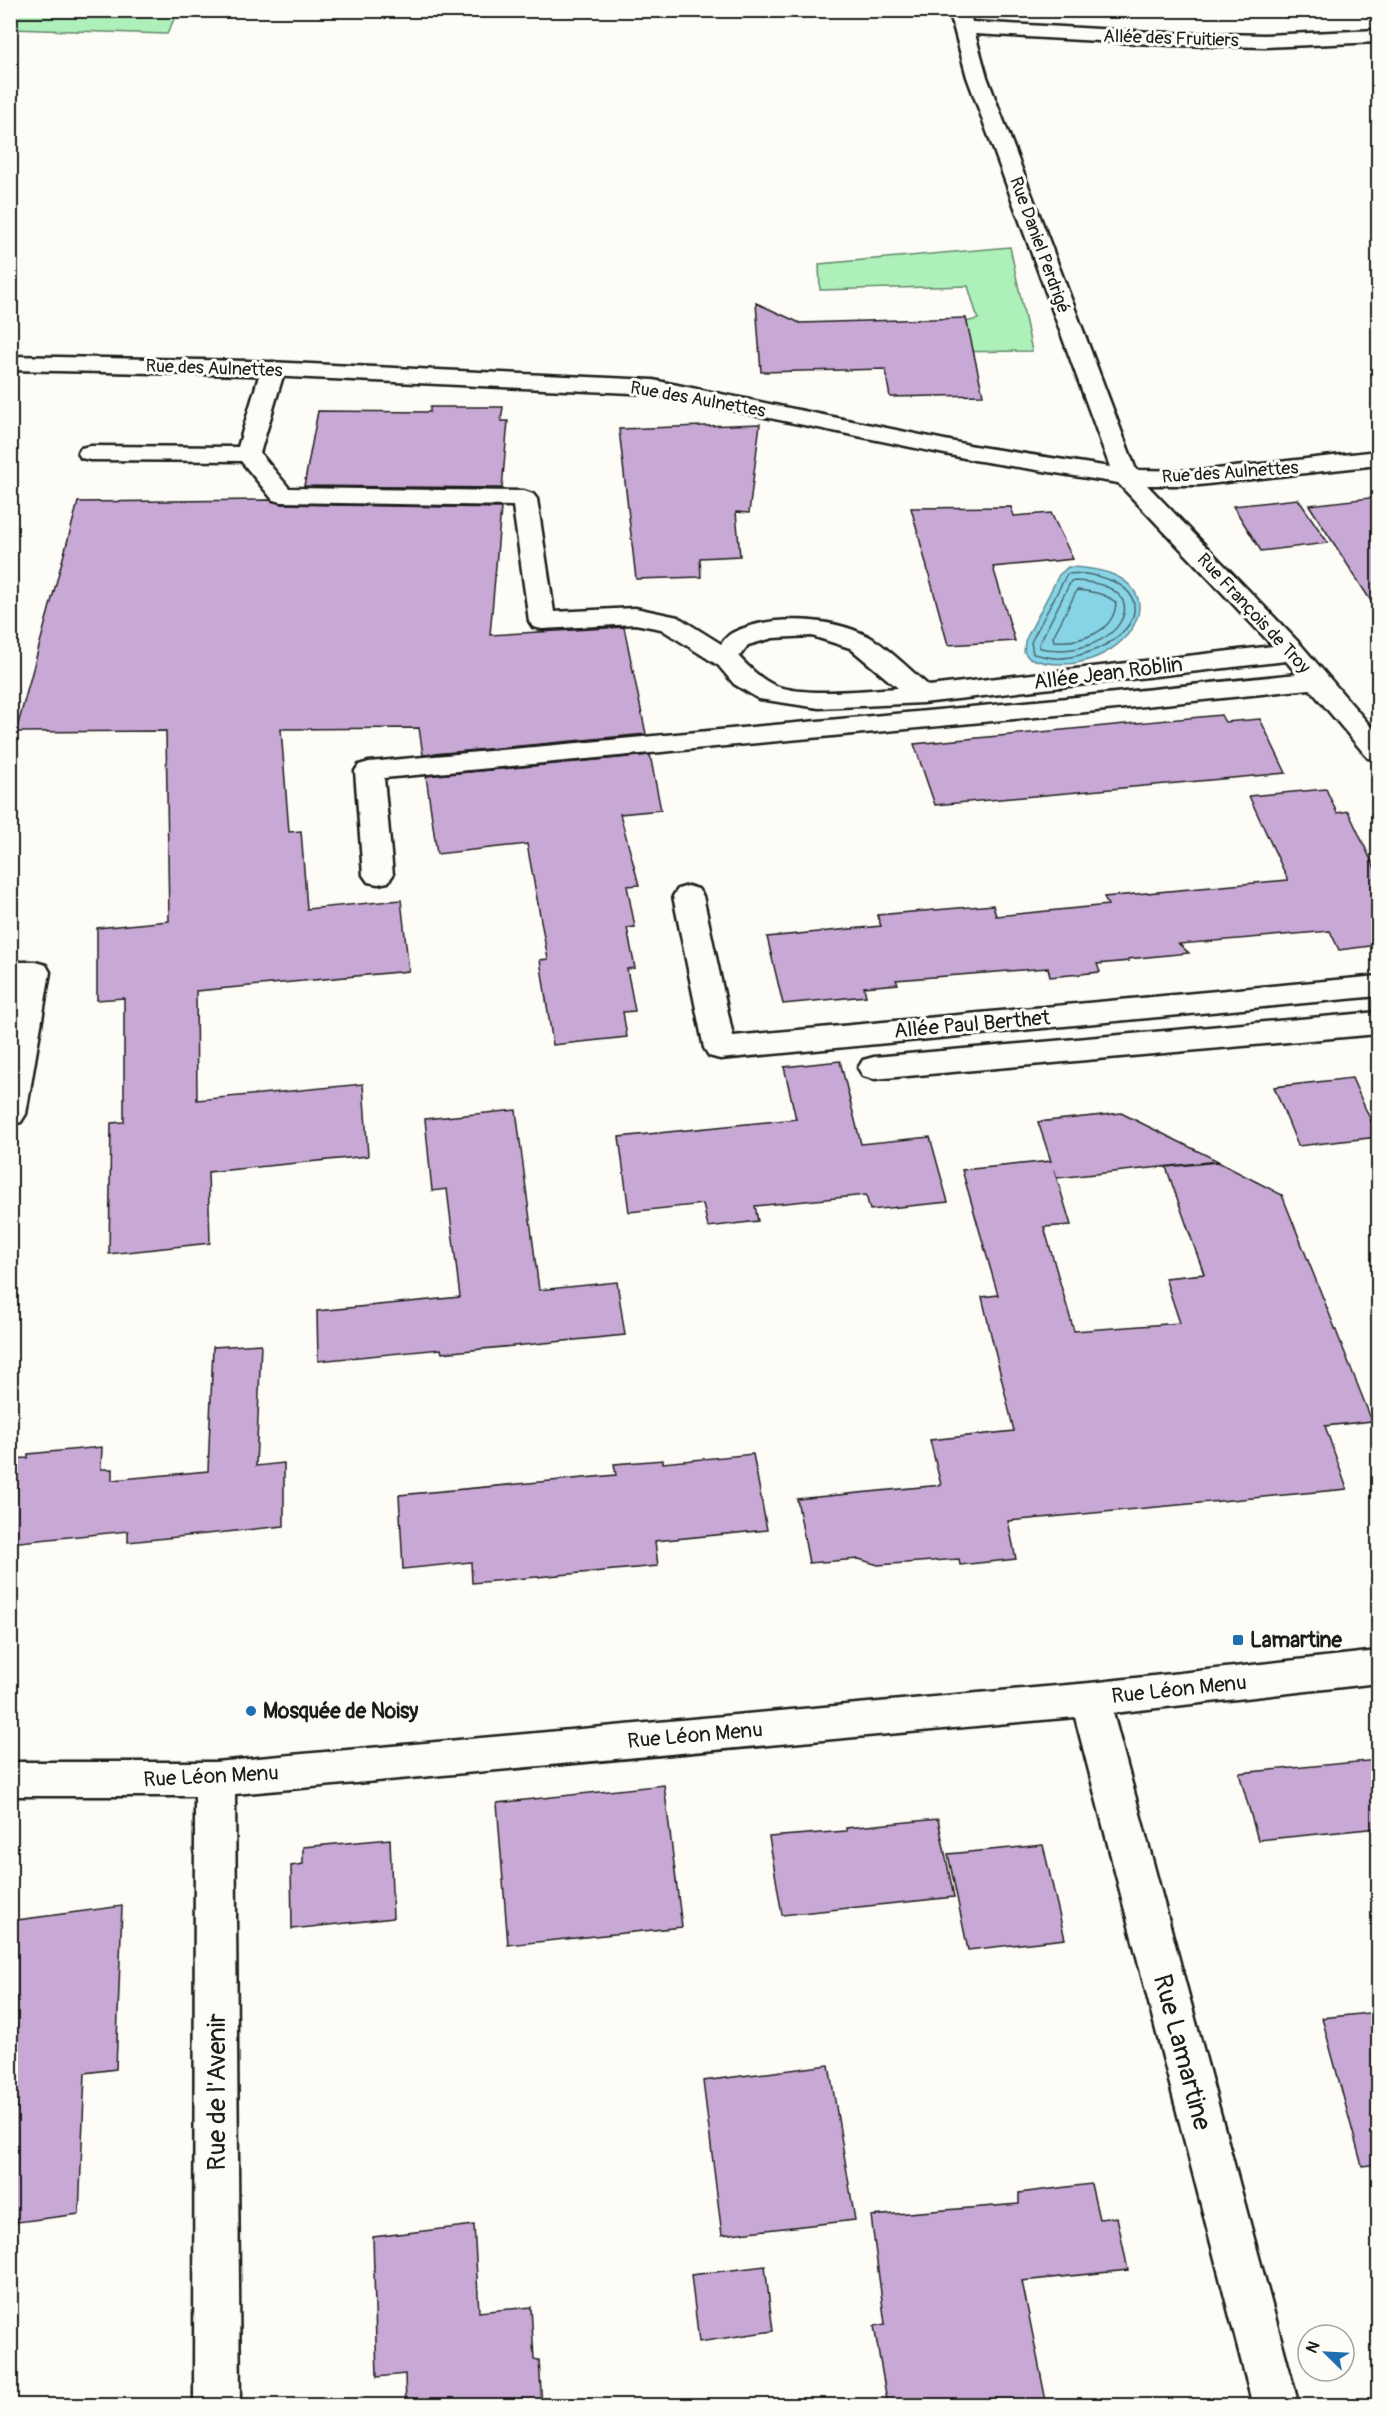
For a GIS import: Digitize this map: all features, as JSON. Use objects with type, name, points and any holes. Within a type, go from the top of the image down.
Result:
[{"type":"street","name":"Allée des Fruitiers","points":[[962,19],[1183,40],[1265,41],[1378,36]]},
{"type":"street","name":"Rue Daniel Perdrigé","points":[[962,19],[977,77],[1126,477]]},
{"type":"street","name":"Rue des Aulnettes","points":[[10,363],[273,369],[653,387],[974,453],[1126,477],[1199,478],[1378,458]]},
{"type":"street","points":[[90,453],[248,454],[273,369]]},
{"type":"street","name":"Allée Jean Roblin","points":[[248,454],[282,495],[524,499],[542,621],[635,616],[669,623],[725,658],[744,678],[769,693],[819,700],[923,695],[1293,652]]},
{"type":"street","name":"Rue François de Troy","points":[[1126,477],[1293,652],[1315,681],[1378,752]]},
{"type":"street","points":[[725,658],[739,639],[772,630],[814,628],[859,642],[923,695]]},
{"type":"street","points":[[378,875],[369,771],[1057,708],[1315,681]]},
{"type":"street","name":"Allée Paul Berthet","points":[[688,896],[720,1048],[1378,986]]},
{"type":"street","points":[[10,972],[35,972],[10,1114]]},
{"type":"street","points":[[874,1068],[1378,1023]]},
{"type":"street","name":"Rue Léon Menu","points":[[10,1779],[215,1779],[1090,1699],[1378,1666]]},
{"type":"street","name":"Rue Lamartine","points":[[1090,1699],[1276,2406]]},
{"type":"street","name":"Rue de l'Avenir","points":[[215,1779],[217,2406]]},
{"type":"green space","points":[[11,10],[178,11],[167,34],[11,29]]},
{"type":"green space","points":[[1010,247],[1032,351],[941,352],[931,330],[978,319],[968,286],[820,290],[819,264]]},
{"type":"water","points":[[1068,567],[1109,573],[1132,587],[1139,606],[1133,626],[1117,645],[1092,659],[1062,664],[1029,658],[1024,652],[1025,641],[1059,575]]},
{"type":"building","points":[[756,303],[800,323],[966,318],[983,395],[890,397],[885,369],[761,372]]},
{"type":"building","points":[[430,407],[503,407],[501,421],[508,421],[502,488],[304,486],[318,411],[430,412]]},
{"type":"building","points":[[760,424],[749,513],[736,512],[740,556],[700,558],[701,577],[636,579],[619,429]]},
{"type":"building","points":[[1378,497],[1378,612],[1309,505]]},
{"type":"building","points":[[1298,499],[1328,543],[1261,551],[1233,506]]},
{"type":"building","points":[[270,500],[282,504],[501,508],[490,635],[624,627],[646,734],[423,755],[419,728],[281,729],[289,832],[301,831],[307,909],[401,900],[409,971],[196,991],[197,1100],[363,1084],[368,1156],[208,1172],[210,1243],[109,1254],[111,1123],[124,1122],[124,998],[97,1000],[97,928],[169,921],[166,731],[16,732],[78,502]]},
{"type":"building","points":[[1011,507],[1014,516],[1051,513],[1073,559],[993,567],[1015,641],[948,645],[911,508]]},
{"type":"building","points":[[1221,715],[1225,722],[1260,719],[1286,773],[935,805],[914,744]]},
{"type":"building","points":[[650,755],[661,810],[620,814],[639,885],[627,886],[635,927],[627,928],[635,968],[627,969],[635,1011],[623,1012],[627,1037],[553,1045],[540,960],[548,959],[527,844],[437,854],[426,776]]},
{"type":"building","points":[[1326,789],[1337,813],[1348,811],[1378,875],[1378,945],[1339,950],[1330,931],[1179,944],[1189,953],[1097,964],[1100,972],[1050,977],[1048,968],[896,980],[898,984],[864,987],[866,996],[783,1004],[767,937],[881,926],[877,915],[993,905],[996,916],[1108,905],[1104,897],[1288,880],[1249,796]]},
{"type":"building","points":[[840,1061],[861,1144],[930,1137],[948,1202],[870,1210],[866,1195],[755,1206],[758,1221],[708,1227],[703,1204],[629,1212],[619,1137],[796,1119],[784,1067]]},
{"type":"building","points":[[1352,1078],[1378,1137],[1298,1146],[1274,1087]]},
{"type":"building","points":[[516,1110],[539,1290],[617,1282],[625,1335],[442,1353],[441,1349],[318,1361],[317,1311],[460,1297],[447,1189],[432,1191],[425,1119]]},
{"type":"building","points":[[1121,1113],[1218,1161],[1057,1178],[1054,1169],[1071,1225],[1044,1227],[1074,1331],[1180,1323],[1165,1278],[1204,1274],[1166,1167],[1218,1162],[1282,1195],[1372,1421],[1325,1426],[1347,1489],[1008,1521],[1016,1559],[960,1565],[959,1559],[878,1565],[859,1559],[809,1563],[797,1499],[941,1485],[930,1440],[1014,1431],[982,1297],[998,1295],[962,1170],[1051,1161],[1038,1122]]},
{"type":"building","points":[[261,1344],[256,1466],[284,1463],[284,1526],[128,1542],[128,1531],[10,1543],[10,1459],[28,1458],[28,1454],[102,1447],[101,1469],[112,1469],[112,1480],[208,1471],[213,1347]]},
{"type":"building","points":[[753,1454],[767,1530],[655,1541],[658,1566],[472,1583],[471,1562],[403,1569],[399,1495],[616,1475],[614,1464],[663,1460],[663,1463]]},
{"type":"building","points":[[1378,1760],[1378,1828],[1258,1840],[1239,1773]]},
{"type":"building","points":[[664,1785],[682,1927],[508,1945],[497,1803]]},
{"type":"building","points":[[938,1819],[954,1897],[782,1915],[769,1837],[846,1831],[846,1828]]},
{"type":"building","points":[[390,1839],[393,1918],[292,1929],[291,1866],[303,1864],[303,1847]]},
{"type":"building","points":[[1043,1845],[1065,1939],[968,1950],[948,1854]]},
{"type":"building","points":[[122,1906],[116,2069],[85,2073],[79,2214],[10,2223],[10,1921]]},
{"type":"building","points":[[1378,2012],[1378,2164],[1362,2166],[1322,2018]]},
{"type":"building","points":[[829,2065],[855,2220],[722,2235],[703,2081]]},
{"type":"building","points":[[1091,2184],[1099,2219],[1117,2217],[1128,2270],[1022,2281],[1047,2406],[888,2406],[874,2326],[885,2324],[871,2216],[1019,2204],[1019,2193]]},
{"type":"building","points":[[474,2225],[479,2312],[531,2307],[534,2359],[539,2360],[542,2406],[406,2406],[405,2374],[377,2377],[373,2237]]},
{"type":"building","points":[[765,2266],[773,2331],[699,2342],[691,2275]]},
{"type":"place","name":"Lamartine","points":[[1238,1640]]},
{"type":"place","name":"Mosquée de Noisy","points":[[251,1711]]}]
